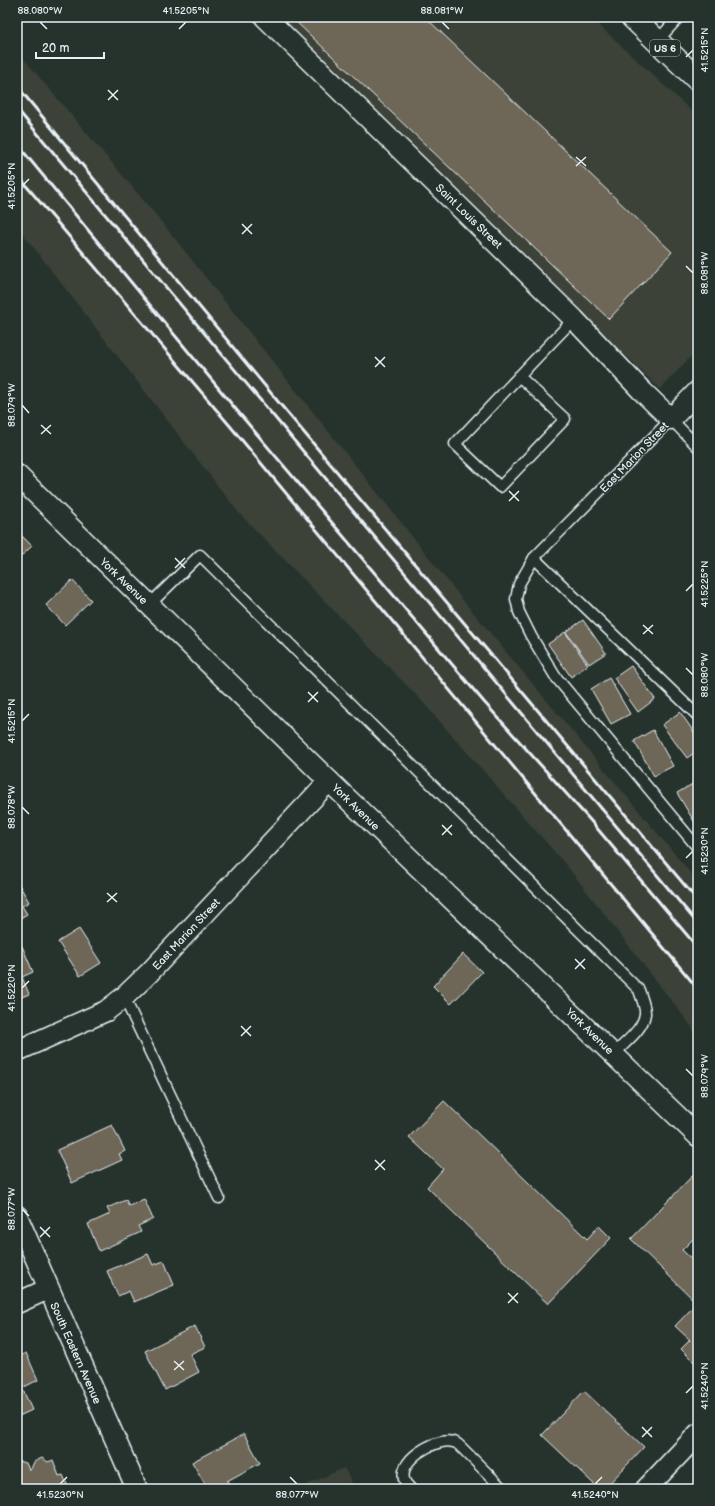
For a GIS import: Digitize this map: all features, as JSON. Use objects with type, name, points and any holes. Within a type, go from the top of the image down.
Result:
[{"type":"main road","name":"US 6","points":[[632,17],[698,80]]},
{"type":"street","name":"Saint Louis Street","points":[[265,17],[574,319],[641,390],[671,419]]},
{"type":"street","name":"East Marion Street","points":[[671,419],[698,391]]},
{"type":"street","name":"York Avenue","points":[[17,475],[329,781],[698,1136]]},
{"type":"street","name":"East Marion Street","points":[[17,1051],[106,1011],[124,997],[149,973],[329,781]]},
{"type":"street","name":"South Eastern Avenue","points":[[17,1216],[137,1489]]},
{"type":"street","points":[[17,1303],[48,1289]]},
{"type":"street","points":[[646,1489],[698,1434]]},
{"type":"lane","points":[[657,41],[680,17]]},
{"type":"lane","points":[[519,376],[565,419],[500,487],[455,444],[519,376],[574,319]]},
{"type":"lane","points":[[671,419],[698,446]]},
{"type":"lane","name":"East Marion Street","points":[[671,419],[534,558],[519,584],[516,599],[519,612],[531,636],[555,676],[698,848]]},
{"type":"lane","points":[[149,605],[200,555],[639,990],[646,1014],[638,1030],[614,1054]]},
{"type":"lane","points":[[534,558],[698,716]]},
{"type":"lane","points":[[124,997],[219,1198]]},
{"type":"lane","points":[[411,1489],[405,1482],[404,1470],[408,1462],[418,1452],[438,1442],[453,1442],[461,1447],[503,1489]]},
{"type":"shaded area","points":[[278,17],[590,17],[698,117],[698,349],[660,389]]},
{"type":"shaded area","points":[[17,51],[155,214],[466,604],[698,882],[698,1049],[692,1027],[567,866],[421,700],[239,513],[17,226]]},
{"type":"shaded area","points":[[344,1468],[355,1489],[298,1489]]},
{"type":"building","points":[[291,17],[425,17],[672,252],[609,319]]},
{"type":"building","points":[[17,531],[32,546],[17,560]]},
{"type":"building","points":[[72,580],[91,600],[65,625],[46,605]]},
{"type":"building","points":[[583,620],[606,653],[589,664],[566,632]]},
{"type":"building","points":[[565,632],[588,665],[571,677],[548,644]]},
{"type":"building","points":[[631,666],[655,699],[638,712],[614,678]]},
{"type":"building","points":[[609,678],[630,714],[611,724],[591,689]]},
{"type":"building","points":[[680,712],[698,738],[698,750],[687,758],[662,725]]},
{"type":"building","points":[[653,730],[673,766],[654,776],[634,741]]},
{"type":"building","points":[[696,782],[698,786],[698,828],[677,793]]},
{"type":"building","points":[[17,881],[29,902],[22,906],[27,914],[17,920]]},
{"type":"building","points":[[79,929],[101,963],[80,976],[58,942]]},
{"type":"building","points":[[22,946],[33,972],[22,977],[29,994],[17,999],[17,949]]},
{"type":"building","points":[[463,954],[482,972],[451,1004],[433,986]]},
{"type":"building","points":[[444,1101],[587,1239],[599,1226],[611,1238],[548,1304],[427,1187],[443,1169],[409,1137]]},
{"type":"building","points":[[112,1125],[125,1151],[119,1154],[122,1160],[72,1183],[57,1150]]},
{"type":"building","points":[[698,1170],[698,1234],[682,1250],[698,1265],[698,1366],[681,1349],[690,1340],[675,1326],[697,1303],[631,1239]]},
{"type":"building","points":[[144,1199],[153,1219],[138,1226],[141,1232],[99,1251],[88,1224],[110,1214],[107,1208],[126,1200],[129,1206]]},
{"type":"building","points":[[148,1254],[153,1265],[164,1261],[174,1285],[134,1302],[129,1291],[118,1296],[107,1271]]},
{"type":"building","points":[[195,1326],[205,1347],[190,1354],[199,1372],[165,1390],[145,1351]]},
{"type":"building","points":[[26,1353],[38,1380],[22,1388],[32,1410],[17,1417],[17,1357]]},
{"type":"building","points":[[584,1391],[644,1447],[604,1489],[599,1489],[542,1435]]},
{"type":"building","points":[[244,1434],[260,1463],[227,1481],[232,1489],[208,1489],[192,1462]]},
{"type":"building","points":[[42,1458],[48,1462],[53,1460],[59,1476],[63,1475],[69,1489],[17,1489],[17,1461],[26,1463],[29,1470],[34,1462]]},
{"type":"railway","points":[[17,86],[280,404],[698,901]]},
{"type":"railway","points":[[17,109],[698,924]]},
{"type":"railway","points":[[17,144],[239,413],[484,702],[590,820],[698,948]]},
{"type":"railway","points":[[17,175],[231,427],[698,989]]}]
